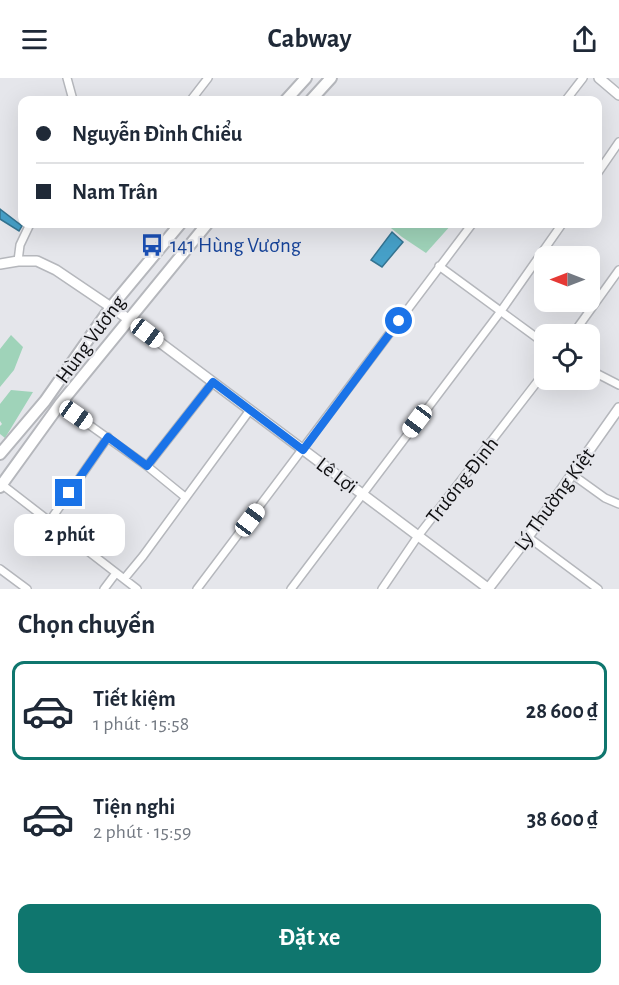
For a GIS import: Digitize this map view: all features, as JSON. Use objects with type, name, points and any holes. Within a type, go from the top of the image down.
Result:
[{"type":"main road","points":[[290,96],[306,78]]},
{"type":"main road","points":[[315,96],[331,78]]},
{"type":"main road","name":"Hùng Vương","points":[[0,454],[45,401],[111,307],[177,228]]},
{"type":"main road","name":"Hùng Vương","points":[[1,485],[60,404],[204,228]]},
{"type":"street","points":[[67,78],[72,96]]},
{"type":"street","points":[[194,96],[207,78]]},
{"type":"street","points":[[569,96],[583,78]]},
{"type":"street","points":[[599,78],[619,95]]},
{"type":"street","points":[[602,167],[619,142]]},
{"type":"street","points":[[18,261],[20,245],[28,228]]},
{"type":"street","points":[[198,589],[469,228]]},
{"type":"street","points":[[291,589],[501,311],[559,228]]},
{"type":"street","name":"Lê Lợi","points":[[0,264],[37,261],[56,270],[130,320],[488,589]]},
{"type":"street","points":[[439,266],[534,336]]},
{"type":"street","points":[[580,324],[619,270]]},
{"type":"street","points":[[600,375],[619,385]]},
{"type":"street","points":[[147,466],[213,382]]},
{"type":"street","name":"Trương Định","points":[[382,589],[418,536],[534,386]]},
{"type":"street","points":[[60,404],[147,466],[185,497]]},
{"type":"street","name":"Lý Thường Kiệt","points":[[488,589],[573,475],[619,408]]},
{"type":"street","points":[[124,579],[250,410]]},
{"type":"street","points":[[49,522],[108,437]]},
{"type":"street","points":[[573,475],[605,498],[619,504]]},
{"type":"street","points":[[1,485],[136,589]]},
{"type":"street","points":[[528,537],[598,589]]},
{"type":"street","points":[[0,569],[27,589]]},
{"type":"street","points":[[104,589],[116,573]]},
{"type":"green space","points":[[391,228],[448,228],[426,253]]},
{"type":"green space","points":[[11,335],[23,347],[14,370],[0,387],[0,349]]},
{"type":"green space","points":[[11,390],[33,392],[5,438],[0,434],[2,424],[0,404]]},
{"type":"water","points":[[0,209],[18,223],[18,228],[21,228],[19,231],[0,219]]},
{"type":"water","points":[[392,232],[403,242],[382,267],[371,260]]},
{"type":"place","name":"141 Hùng Vương","points":[[152,245]]},
{"type":"route","points":[[69,493],[108,437],[147,466],[213,382],[303,450],[399,321]]}]
